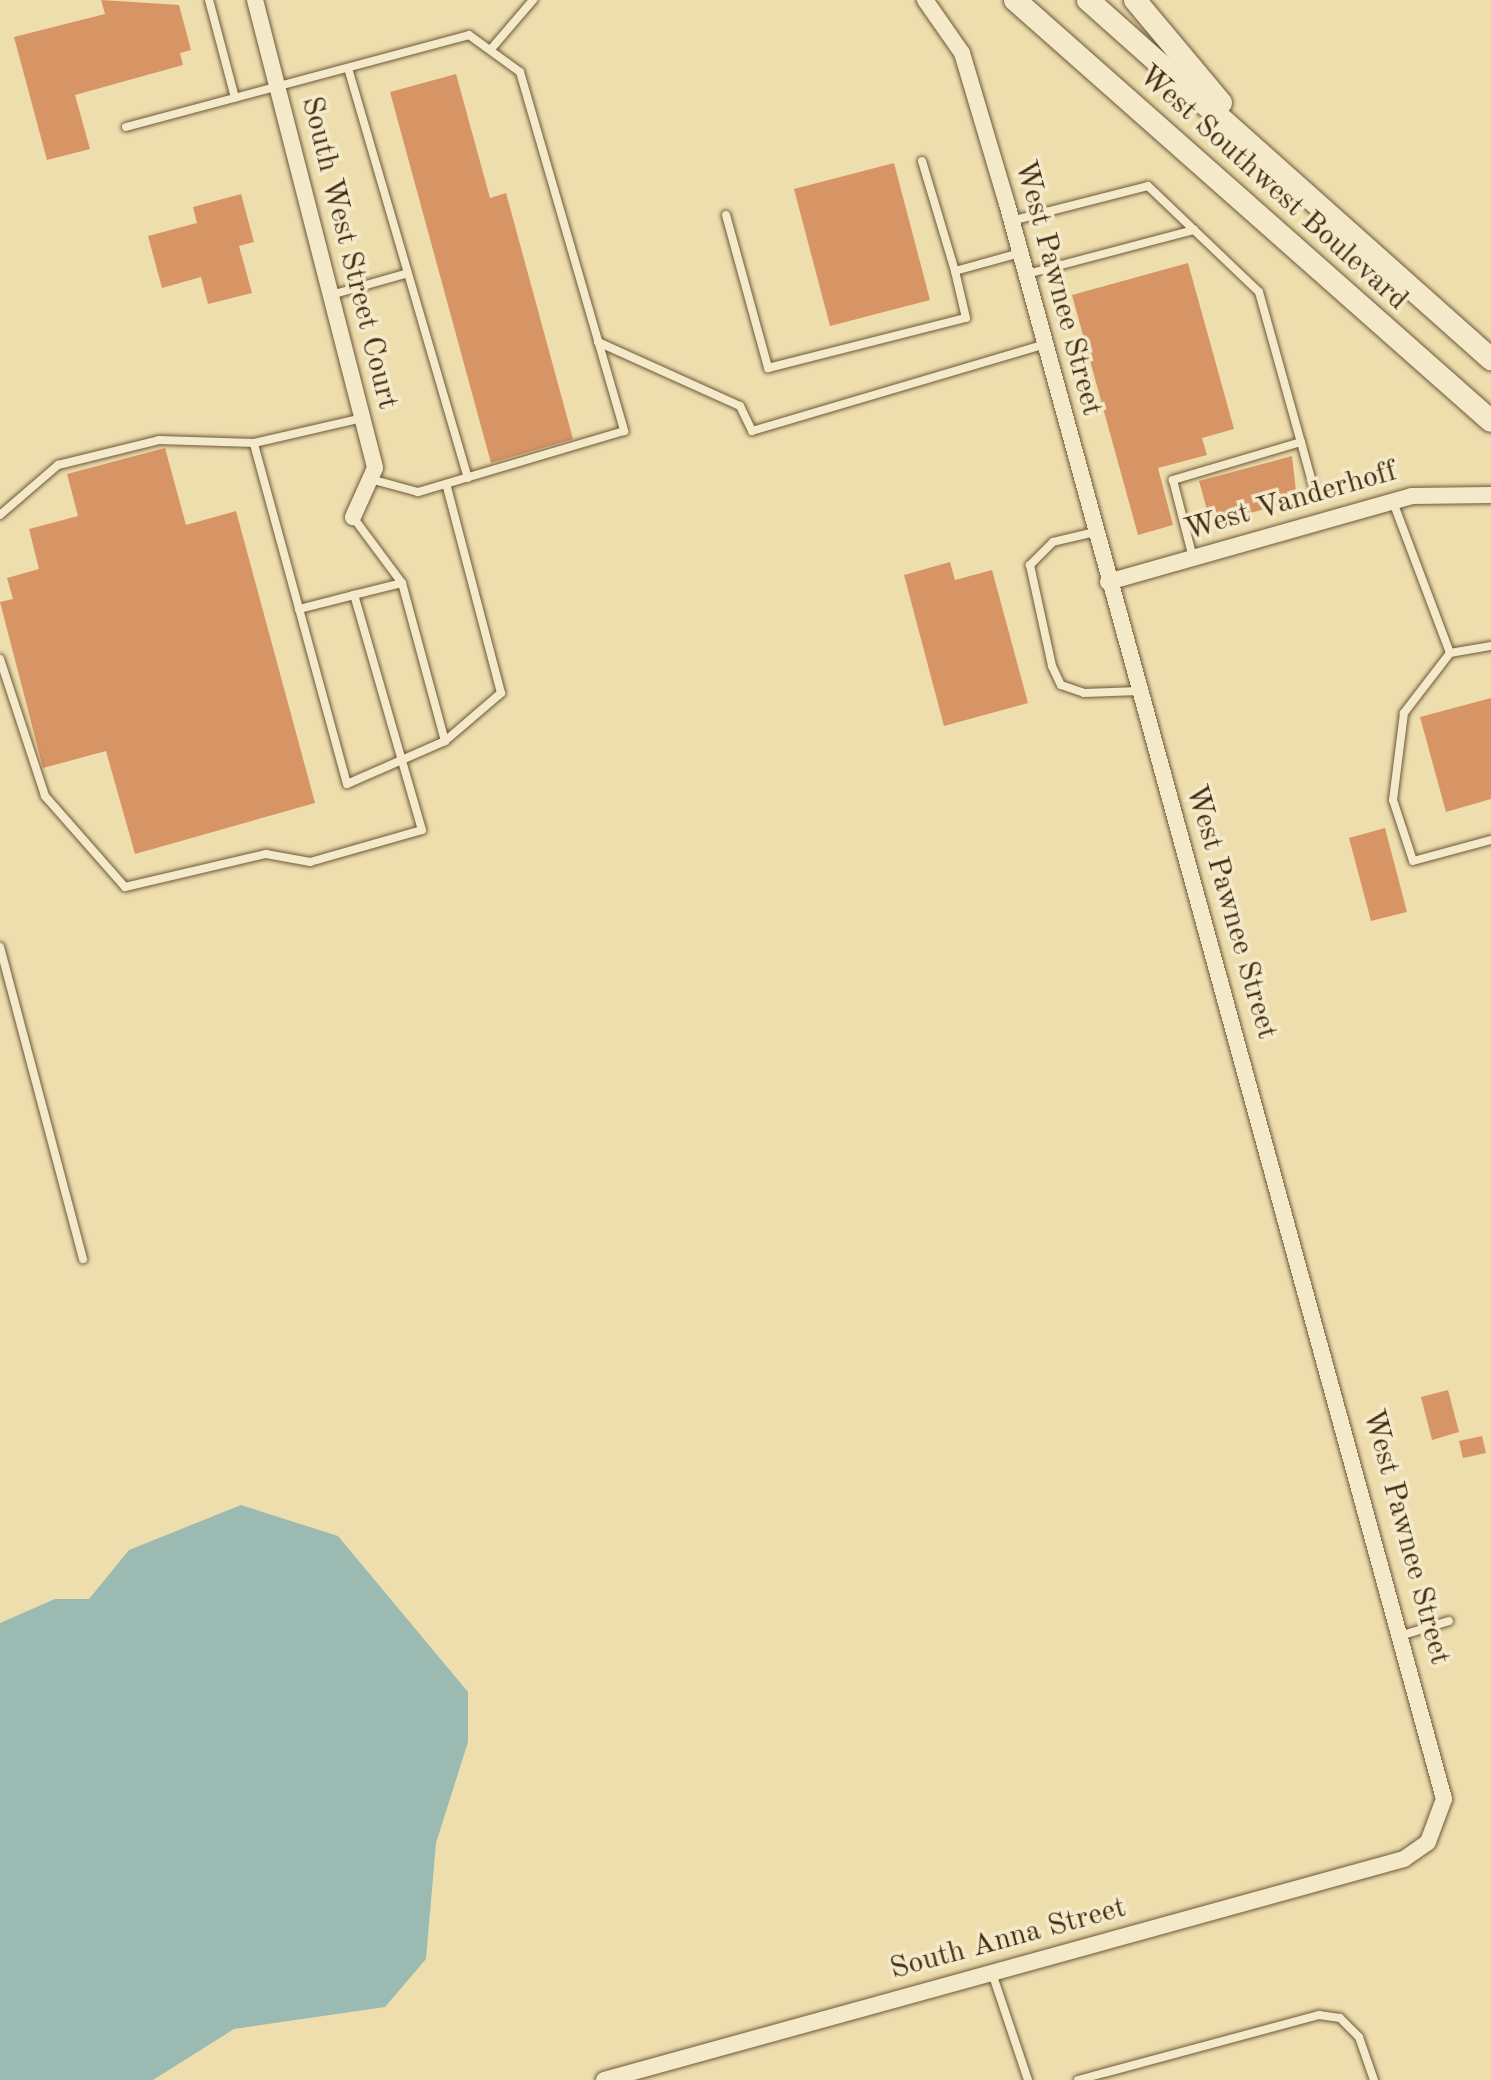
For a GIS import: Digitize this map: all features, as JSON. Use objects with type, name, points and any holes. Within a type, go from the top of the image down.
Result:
[{"type":"main road","name":"West Southwest Boulevard","points":[[1015,0],[1491,421]]},
{"type":"main road","name":"West Southwest Boulevard","points":[[1088,0],[1491,359]]},
{"type":"main road","points":[[1135,0],[1270,162]]},
{"type":"street","name":"South West Street Court","points":[[255,0],[375,468],[353,517]]},
{"type":"street","name":"West Pawnee Street","points":[[925,0],[962,53],[1403,1635],[1444,1799],[1423,1846]]},
{"type":"street","name":"West Vanderhoff","points":[[1108,582],[1435,492],[1491,495]]},
{"type":"street","name":"South Anna Street","points":[[604,2080],[1355,1875],[1423,1846]]},
{"type":"lane","points":[[209,0],[235,98]]},
{"type":"lane","points":[[491,49],[533,0]]},
{"type":"lane","points":[[126,127],[469,35],[520,72],[624,431],[418,492],[370,479]]},
{"type":"lane","points":[[348,68],[468,478]]},
{"type":"lane","points":[[726,215],[768,368],[966,318],[922,161]]},
{"type":"lane","points":[[1011,221],[1148,186],[1259,292],[1313,486]]},
{"type":"lane","points":[[1026,274],[1194,230]]},
{"type":"lane","points":[[955,271],[1020,253]]},
{"type":"lane","points":[[331,295],[408,273]]},
{"type":"lane","points":[[598,342],[740,406],[752,431],[1045,344]]},
{"type":"lane","points":[[0,515],[58,465],[159,440],[254,443],[362,418]]},
{"type":"lane","points":[[1193,558],[1173,480],[1301,442]]},
{"type":"lane","points":[[254,443],[347,784],[402,765],[445,741],[501,693],[446,484]]},
{"type":"lane","points":[[1393,502],[1450,653]]},
{"type":"lane","points":[[353,517],[402,583],[445,741]]},
{"type":"lane","points":[[1095,532],[1053,542],[1030,565],[1052,666],[1061,685],[1084,693],[1139,691]]},
{"type":"lane","points":[[299,609],[402,583]]},
{"type":"lane","points":[[0,659],[45,796],[125,887],[266,854],[310,862],[422,830],[354,595]]},
{"type":"lane","points":[[1491,646],[1450,653],[1404,713],[1393,800],[1413,861],[1491,840]]},
{"type":"lane","points":[[0,947],[83,1259]]},
{"type":"lane","points":[[1403,1635],[1449,1621]]},
{"type":"lane","points":[[992,1972],[1028,2080]]},
{"type":"lane","points":[[1078,2080],[1319,2015],[1340,2018],[1359,2037],[1374,2080]]},
{"type":"water","points":[[241,1505],[338,1536],[468,1692],[468,1742],[436,1843],[426,1959],[385,2007],[234,2029],[153,2080],[0,2080],[0,1623],[55,1599],[89,1599],[129,1550]]},
{"type":"building","points":[[101,0],[179,5],[191,50],[180,53],[183,65],[75,95],[90,149],[47,160],[14,37],[105,14]]},
{"type":"building","points":[[456,74],[490,198],[506,193],[573,439],[491,463],[390,92]]},
{"type":"building","points":[[894,163],[930,300],[830,326],[794,189]]},
{"type":"building","points":[[241,194],[254,242],[239,246],[252,293],[208,304],[201,277],[162,288],[148,236],[197,223],[193,207]]},
{"type":"building","points":[[1188,263],[1234,429],[1202,438],[1207,455],[1158,468],[1173,525],[1138,535],[1072,295]]},
{"type":"building","points":[[165,448],[186,525],[236,511],[315,803],[135,854],[106,751],[43,768],[0,602],[13,599],[7,578],[39,569],[29,529],[78,516],[67,474]]},
{"type":"building","points":[[1292,456],[1297,500],[1211,524],[1199,481]]},
{"type":"building","points":[[950,562],[955,580],[992,570],[1028,703],[944,726],[904,575]]},
{"type":"building","points":[[1491,698],[1491,799],[1446,812],[1420,717]]},
{"type":"building","points":[[1385,828],[1407,912],[1371,921],[1349,838]]},
{"type":"building","points":[[1448,1390],[1459,1432],[1432,1440],[1421,1397]]},
{"type":"building","points":[[1482,1436],[1486,1453],[1463,1458],[1459,1441]]}]
